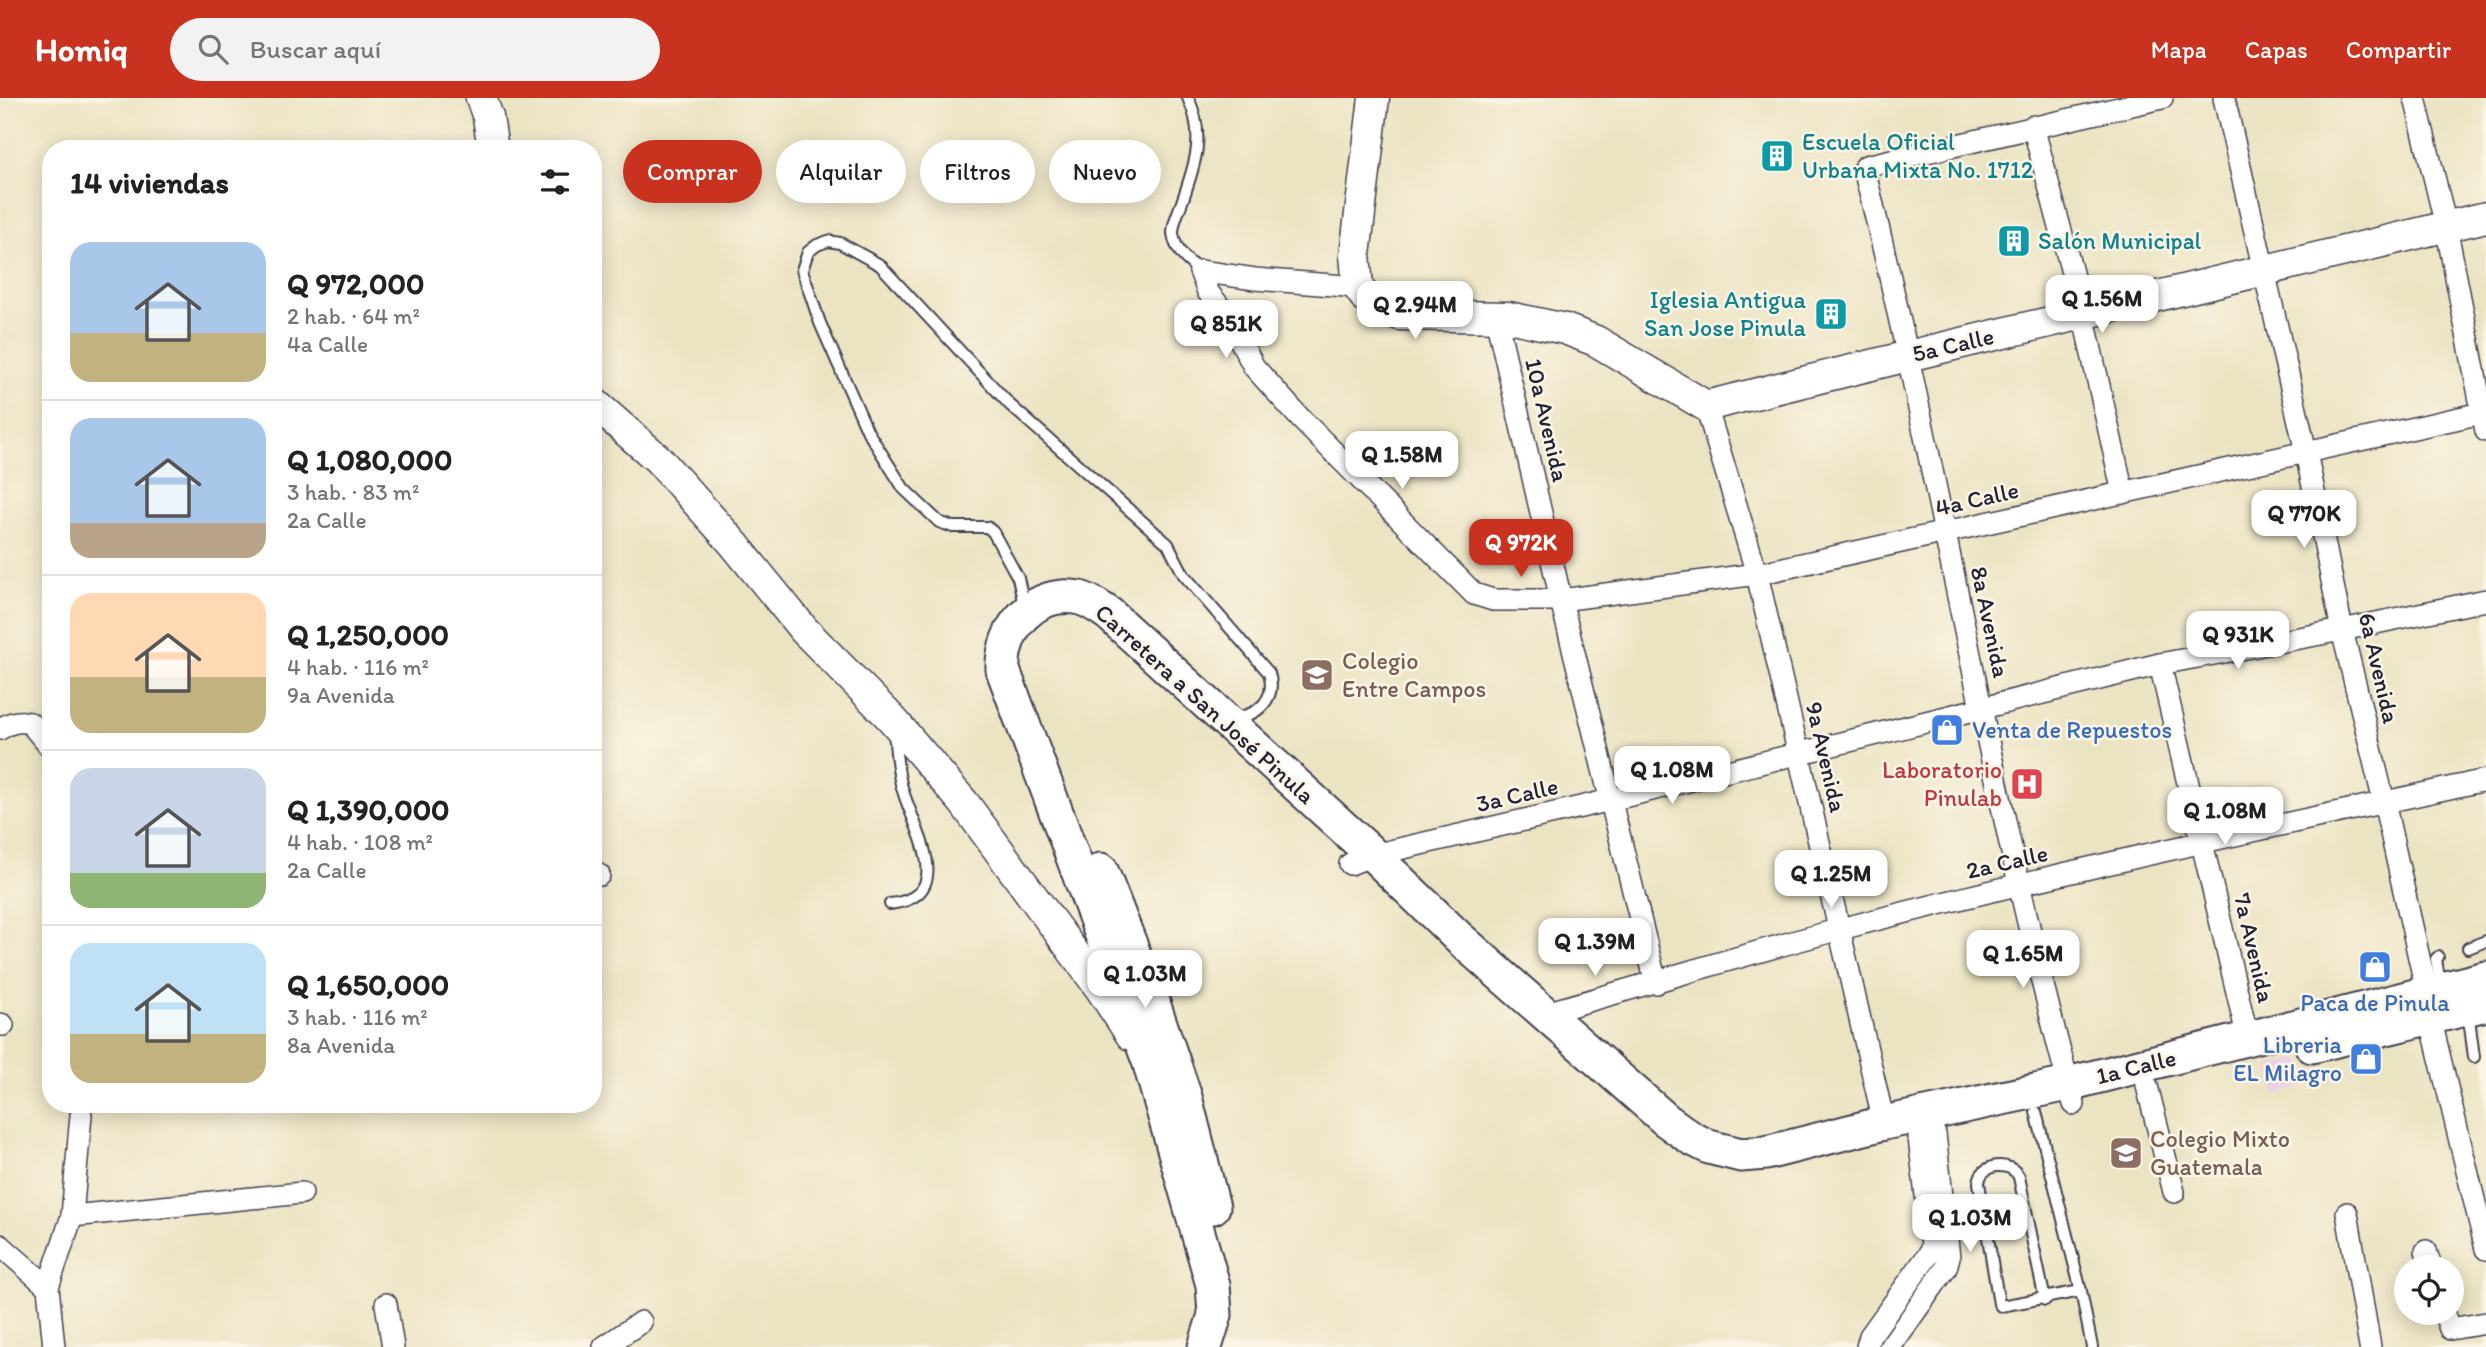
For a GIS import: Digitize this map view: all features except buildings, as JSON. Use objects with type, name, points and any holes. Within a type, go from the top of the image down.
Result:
[{"type":"main road","name":"Carretera a San José Pinula","points":[[1026,612],[1041,602],[1058,597],[1083,599],[1109,614],[1224,718],[1362,860],[1446,953],[1651,1134],[1675,1152],[1698,1165],[1729,1174],[1753,1174],[1787,1157]]},
{"type":"main road","points":[[1026,612],[1014,625],[1008,639],[1003,652],[1003,670],[1149,1061],[1213,1285],[1214,1315],[1205,1347]]},
{"type":"main road","name":"Carretera a San José Pinula","points":[[1228,1347],[1233,1317],[1229,1271],[1185,1097],[1149,991],[1021,670],[1020,659],[1027,638],[1039,626],[1058,619],[1076,622],[1096,632],[1362,860],[1460,937],[1666,1120],[1701,1144],[1741,1155],[1787,1157]]},
{"type":"main road","name":"1a Calle","points":[[1787,1157],[1884,1123],[2071,1094],[2144,1076],[2432,1000],[2486,978]]},
{"type":"main road","name":"1a Calle","points":[[2144,1076],[2248,1039],[2432,1000],[2477,1006]]},
{"type":"main road","name":"1a Calle","points":[[1787,1157],[1927,1136],[2036,1112],[2071,1094]]},
{"type":"street","points":[[481,98],[488,117],[492,140]]},
{"type":"street","points":[[1374,98],[1355,255],[1357,287],[1366,298],[1399,315],[1496,317],[1536,321],[1596,341],[1706,406]]},
{"type":"street","points":[[2123,493],[2083,314],[2033,126],[2162,98]]},
{"type":"street","name":"6a Avenida","points":[[2224,98],[2306,452],[2342,630],[2479,1190],[2486,1249]]},
{"type":"street","points":[[2415,98],[2446,226],[2485,418]]},
{"type":"street","name":"8a Avenida","points":[[2033,126],[1866,166],[1864,170],[1908,356],[2018,886],[2071,1094]]},
{"type":"street","name":"5a Calle","points":[[1706,406],[2486,217]]},
{"type":"street","points":[[1200,271],[1255,279],[1357,287]]},
{"type":"street","name":"4a Calle","points":[[1200,271],[1208,292],[1228,317],[1254,367],[1300,418],[1474,594],[1493,600],[1562,600],[1757,574],[2306,452],[2485,418]]},
{"type":"street","name":"10a Avenida","points":[[1496,317],[1656,983]]},
{"type":"street","name":"9a Avenida","points":[[1706,406],[1757,574],[1884,1123]]},
{"type":"street","points":[[602,410],[658,459],[734,544],[803,630],[892,719],[964,803],[1100,988],[1149,1061]]},
{"type":"street","name":"3a Calle","points":[[1362,860],[1982,710],[2160,664],[2486,600]]},
{"type":"street","name":"7a Avenida","points":[[2160,664],[2248,1039]]},
{"type":"street","points":[[0,729],[20,721],[30,723],[42,737]]},
{"type":"street","name":"2a Calle","points":[[1545,1013],[1839,929],[2486,779]]},
{"type":"street","points":[[2144,1076],[2174,1192]]},
{"type":"street","points":[[54,1347],[48,1287],[72,1216],[81,1115]]},
{"type":"street","points":[[1867,1347],[1870,1336],[1929,1254],[1932,1245],[1927,1136]]},
{"type":"street","points":[[1890,1347],[1946,1268],[1949,1257],[1927,1136]]},
{"type":"street","points":[[72,1216],[302,1193]]},
{"type":"street","points":[[2347,1213],[2370,1347]]},
{"type":"street","points":[[0,1245],[48,1287]]},
{"type":"street","points":[[386,1304],[393,1347]]},
{"type":"street","points":[[604,1347],[641,1322]]},
{"type":"street","points":[[2449,1325],[2450,1329],[2486,1322]]},
{"type":"lane","points":[[1188,98],[1197,116],[1199,132],[1194,168],[1174,223],[1173,234],[1182,256],[1200,271]]},
{"type":"lane","points":[[1026,612],[1018,578],[993,532],[987,527],[953,527],[939,522],[904,489],[868,432],[820,323],[802,270],[808,252],[817,245],[828,241],[839,243],[880,265],[1010,405],[1168,544],[1184,575],[1269,673],[1272,683],[1270,695],[1262,707],[1248,717],[1224,718]]},
{"type":"lane","points":[[890,904],[914,898],[923,888],[929,872],[924,849],[902,789],[892,719]]},
{"type":"lane","points":[[2468,948],[2486,941]]},
{"type":"lane","points":[[2432,1000],[2438,957]]},
{"type":"lane","points":[[2474,1057],[2477,1006]]},
{"type":"lane","points":[[2036,1112],[2092,1347]]},
{"type":"lane","points":[[2045,1300],[2017,1171],[2011,1167],[1995,1167],[1984,1171],[1979,1183],[1999,1304],[2001,1306],[2045,1300],[2081,1292]]},
{"type":"shaded area","points":[[2301,1059],[2308,1085],[2276,1095],[2269,1067]]},
{"type":"place","name":"Escuela Oficial Urbana Mixta No. 1712","points":[[1777,156]]},
{"type":"place","name":"Salón Municipal","points":[[2014,241]]},
{"type":"place","name":"Iglesia Antigua San Jose Pinula","points":[[1831,314]]},
{"type":"place","name":"Colegio Entre Campos","points":[[1317,675]]},
{"type":"place","name":"Venta de Repuestos","points":[[1947,730]]},
{"type":"place","name":"Laboratorio Pinulab","points":[[2027,784]]},
{"type":"place","name":"Paca de Pinula","points":[[2375,967]]},
{"type":"place","name":"Libreria EL Milagro","points":[[2366,1059]]},
{"type":"place","name":"Colegio Mixto Guatemala","points":[[2126,1153]]}]
